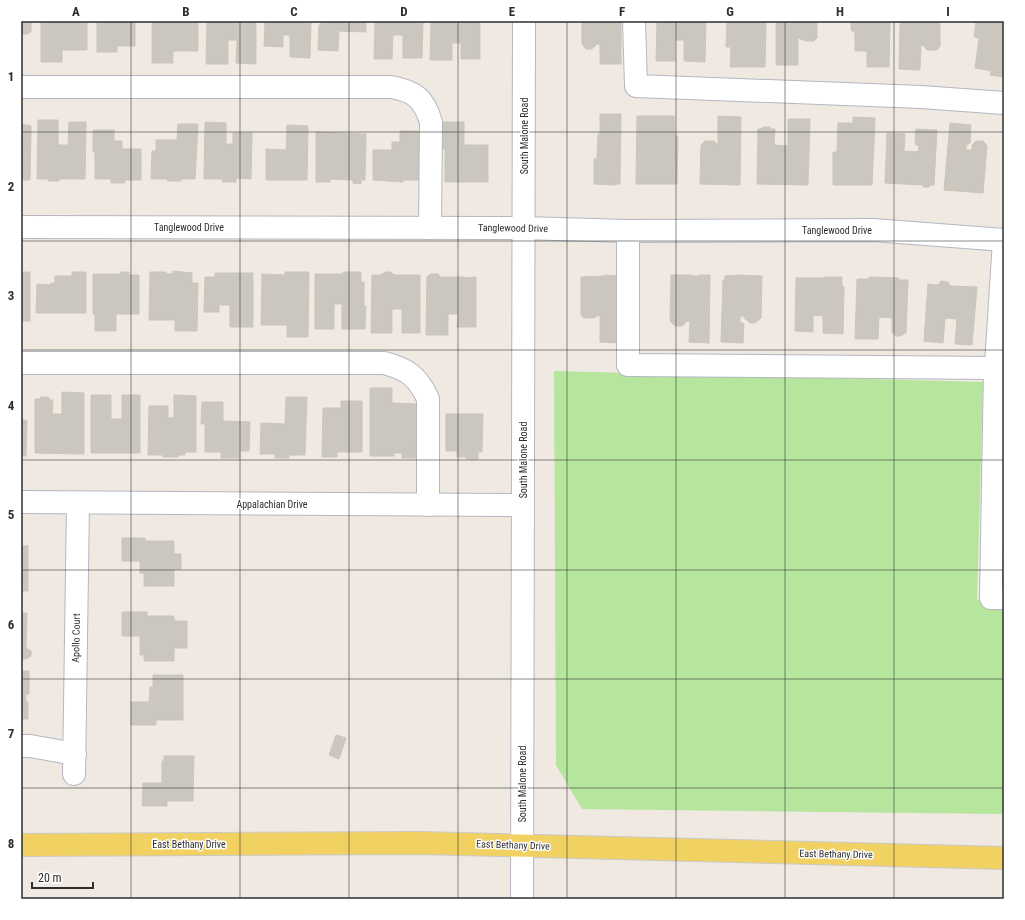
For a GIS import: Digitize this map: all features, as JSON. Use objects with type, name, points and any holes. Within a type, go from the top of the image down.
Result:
[{"type":"main road","name":"East Bethany Drive","points":[[21,845],[420,843],[1004,858]]},
{"type":"street","name":"South Malone Road","points":[[522,899],[524,21]]},
{"type":"street","points":[[634,21],[636,86],[922,96],[1004,103]]},
{"type":"street","points":[[21,87],[391,87],[405,89],[420,98],[428,110],[431,122],[430,228]]},
{"type":"street","name":"Tanglewood Drive","points":[[21,227],[523,228],[628,231],[873,230],[1004,240]]},
{"type":"street","points":[[628,231],[628,365],[994,368],[995,381]]},
{"type":"street","points":[[1004,240],[995,381],[991,598],[1004,598]]},
{"type":"street","points":[[21,363],[384,363],[399,367],[412,375],[422,386],[428,399],[428,505]]},
{"type":"street","name":"Appalachian Drive","points":[[21,502],[523,505]]},
{"type":"street","name":"Apollo Court","points":[[21,746],[30,746],[74,764],[78,503]]},
{"type":"green space","points":[[554,371],[983,382],[977,600],[1004,602],[1004,814],[582,809],[556,765]]},
{"type":"building","points":[[21,21],[31,21],[31,31],[28,34],[21,34]]},
{"type":"building","points":[[41,21],[87,21],[87,50],[62,50],[62,62],[41,62]]},
{"type":"building","points":[[97,21],[135,21],[135,46],[117,46],[117,52],[97,52]]},
{"type":"building","points":[[152,21],[198,21],[198,51],[173,51],[173,63],[152,63]]},
{"type":"building","points":[[207,21],[256,21],[256,64],[236,63],[237,40],[228,40],[228,64],[206,64]]},
{"type":"building","points":[[265,21],[311,21],[310,58],[290,57],[290,35],[283,35],[283,47],[264,46]]},
{"type":"building","points":[[321,21],[366,21],[366,32],[339,31],[338,51],[318,50],[319,25],[321,25]]},
{"type":"building","points":[[375,21],[423,21],[422,58],[403,58],[403,35],[393,35],[392,59],[374,59]]},
{"type":"building","points":[[431,21],[480,21],[480,59],[461,59],[461,43],[452,43],[452,60],[430,60]]},
{"type":"building","points":[[582,21],[621,21],[621,64],[600,64],[600,44],[597,44],[592,49],[586,49],[582,44]]},
{"type":"building","points":[[657,21],[706,21],[705,62],[684,61],[684,40],[675,40],[675,61],[656,61]]},
{"type":"building","points":[[727,21],[766,21],[765,67],[730,67],[731,47],[726,47]]},
{"type":"building","points":[[776,21],[817,21],[817,38],[814,41],[806,41],[798,38],[798,65],[776,65]]},
{"type":"building","points":[[851,21],[890,21],[889,67],[867,67],[867,51],[855,51],[855,33],[851,30]]},
{"type":"building","points":[[900,21],[940,21],[940,46],[937,50],[927,50],[923,45],[921,45],[920,70],[899,69]]},
{"type":"building","points":[[976,21],[1004,21],[1004,77],[990,75],[991,71],[975,68],[979,38],[974,37]]},
{"type":"building","points":[[600,114],[621,114],[620,184],[594,184],[594,159],[597,159],[598,134],[600,134]]},
{"type":"building","points":[[637,116],[674,116],[675,135],[678,137],[677,184],[636,184]]},
{"type":"building","points":[[718,116],[741,117],[740,185],[700,184],[701,145],[705,141],[714,141],[718,145]]},
{"type":"building","points":[[853,117],[875,118],[872,185],[833,185],[833,152],[837,152],[838,123],[853,123]]},
{"type":"building","points":[[788,119],[810,119],[808,185],[757,184],[758,129],[770,127],[771,129],[775,129],[774,145],[788,146]]},
{"type":"building","points":[[38,120],[58,120],[58,145],[68,145],[69,122],[86,122],[85,179],[59,179],[59,181],[48,181],[48,179],[37,179]]},
{"type":"building","points":[[205,122],[226,123],[226,144],[233,144],[233,133],[252,133],[251,179],[236,178],[236,182],[222,182],[223,179],[204,179]]},
{"type":"building","points":[[443,122],[464,122],[464,145],[488,145],[488,182],[445,182]]},
{"type":"building","points":[[950,123],[971,125],[970,143],[966,145],[966,150],[972,150],[972,145],[976,141],[983,141],[987,146],[983,193],[944,190]]},
{"type":"building","points":[[21,124],[31,126],[30,180],[21,180]]},
{"type":"building","points":[[178,124],[198,124],[195,179],[167,181],[167,179],[151,179],[152,151],[156,151],[156,140],[177,140]]},
{"type":"building","points":[[287,125],[308,126],[307,180],[266,180],[266,149],[286,150]]},
{"type":"building","points":[[916,129],[937,130],[934,185],[923,187],[923,185],[885,183],[887,133],[905,134],[904,151],[918,152],[919,146],[915,144]]},
{"type":"building","points":[[93,130],[114,130],[114,141],[122,141],[122,149],[141,149],[141,180],[125,180],[125,183],[111,183],[111,179],[95,179]]},
{"type":"building","points":[[400,131],[421,131],[419,180],[403,180],[403,182],[373,180],[373,150],[392,150],[392,142],[400,142]]},
{"type":"building","points":[[316,132],[366,134],[365,180],[361,180],[361,184],[353,183],[353,180],[330,179],[330,182],[316,182]]},
{"type":"building","points":[[173,271],[192,273],[192,283],[198,283],[197,331],[175,331],[175,320],[149,320],[150,272],[166,272],[166,274],[173,274]]},
{"type":"building","points":[[21,272],[30,272],[30,321],[21,321]]},
{"type":"building","points":[[72,272],[86,272],[86,313],[36,313],[37,284],[51,285],[51,283],[55,283],[55,276],[72,276]]},
{"type":"building","points":[[121,272],[129,272],[129,275],[139,275],[139,314],[116,314],[116,331],[95,331],[95,314],[93,314],[93,274],[121,274]]},
{"type":"building","points":[[285,272],[309,272],[308,337],[287,337],[287,325],[261,325],[262,274],[285,275]]},
{"type":"building","points":[[343,272],[361,272],[361,282],[364,282],[364,306],[366,306],[365,329],[342,329],[342,304],[334,304],[334,329],[315,329],[315,274],[343,274]]},
{"type":"building","points":[[385,272],[391,272],[394,275],[420,275],[420,333],[402,333],[402,309],[392,309],[392,333],[371,333],[372,275],[381,275]]},
{"type":"building","points":[[215,273],[253,273],[253,327],[230,327],[230,305],[219,305],[219,312],[204,312],[205,277],[215,277]]},
{"type":"building","points":[[430,274],[438,274],[440,277],[476,277],[476,327],[457,327],[458,314],[448,314],[448,335],[426,335],[427,277]]},
{"type":"building","points":[[605,275],[620,276],[619,343],[600,342],[600,315],[593,318],[584,318],[581,315],[581,277]]},
{"type":"building","points":[[671,275],[710,275],[709,343],[689,342],[690,321],[687,321],[682,326],[675,326],[670,321]]},
{"type":"building","points":[[725,276],[762,276],[761,318],[755,323],[750,323],[744,318],[744,316],[740,316],[740,322],[744,324],[743,343],[721,342],[723,280],[725,280]]},
{"type":"building","points":[[842,277],[842,286],[844,287],[843,334],[823,333],[823,316],[813,315],[813,332],[795,331],[796,278]]},
{"type":"building","points":[[869,277],[899,278],[899,280],[908,280],[906,333],[896,336],[892,333],[892,318],[879,317],[878,339],[855,339],[857,279],[869,279]]},
{"type":"building","points":[[941,281],[948,282],[950,286],[977,287],[972,345],[955,344],[957,319],[945,318],[943,343],[924,341],[928,284],[938,285]]},
{"type":"building","points":[[370,388],[392,388],[392,403],[417,404],[416,458],[402,458],[402,453],[394,453],[394,456],[370,456]]},
{"type":"building","points":[[62,392],[84,393],[84,454],[35,453],[35,399],[48,397],[50,400],[53,400],[52,414],[62,414]]},
{"type":"building","points":[[91,395],[111,395],[111,419],[122,419],[122,395],[140,395],[140,453],[91,453]]},
{"type":"building","points":[[174,395],[196,396],[196,452],[185,452],[185,455],[178,455],[178,457],[148,455],[149,406],[168,406],[168,418],[174,418]]},
{"type":"building","points":[[286,397],[307,397],[305,455],[289,455],[289,458],[275,458],[275,454],[260,454],[261,423],[285,424]]},
{"type":"building","points":[[341,401],[362,401],[362,452],[337,452],[337,457],[322,457],[323,408],[341,408]]},
{"type":"building","points":[[202,402],[223,402],[223,421],[250,422],[249,451],[240,451],[240,458],[221,458],[221,452],[205,452],[205,424],[201,424]]},
{"type":"building","points":[[446,414],[483,414],[482,452],[478,452],[478,459],[457,457],[457,451],[446,451]]},
{"type":"building","points":[[21,419],[27,421],[26,456],[21,456]]},
{"type":"building","points":[[122,538],[145,538],[145,541],[174,541],[174,554],[181,554],[181,569],[174,569],[174,586],[144,586],[144,573],[140,573],[140,561],[122,561]]},
{"type":"building","points":[[21,546],[28,546],[28,591],[21,591]]},
{"type":"building","points":[[122,612],[147,612],[147,616],[174,616],[174,621],[187,621],[187,648],[174,648],[174,661],[144,661],[144,655],[140,655],[140,636],[122,636]]},
{"type":"building","points":[[21,613],[27,613],[26,648],[31,651],[31,656],[26,659],[21,659]]},
{"type":"building","points":[[21,671],[29,671],[29,694],[26,694],[26,702],[28,702],[28,719],[21,719]]},
{"type":"building","points":[[153,675],[183,675],[183,720],[156,720],[156,725],[131,725],[131,702],[149,702],[150,687],[153,687]]},
{"type":"building","points":[[336,735],[346,738],[339,759],[329,755]]},
{"type":"building","points":[[164,756],[194,756],[193,801],[167,801],[167,806],[142,806],[143,783],[162,783],[162,761],[164,761]]}]
